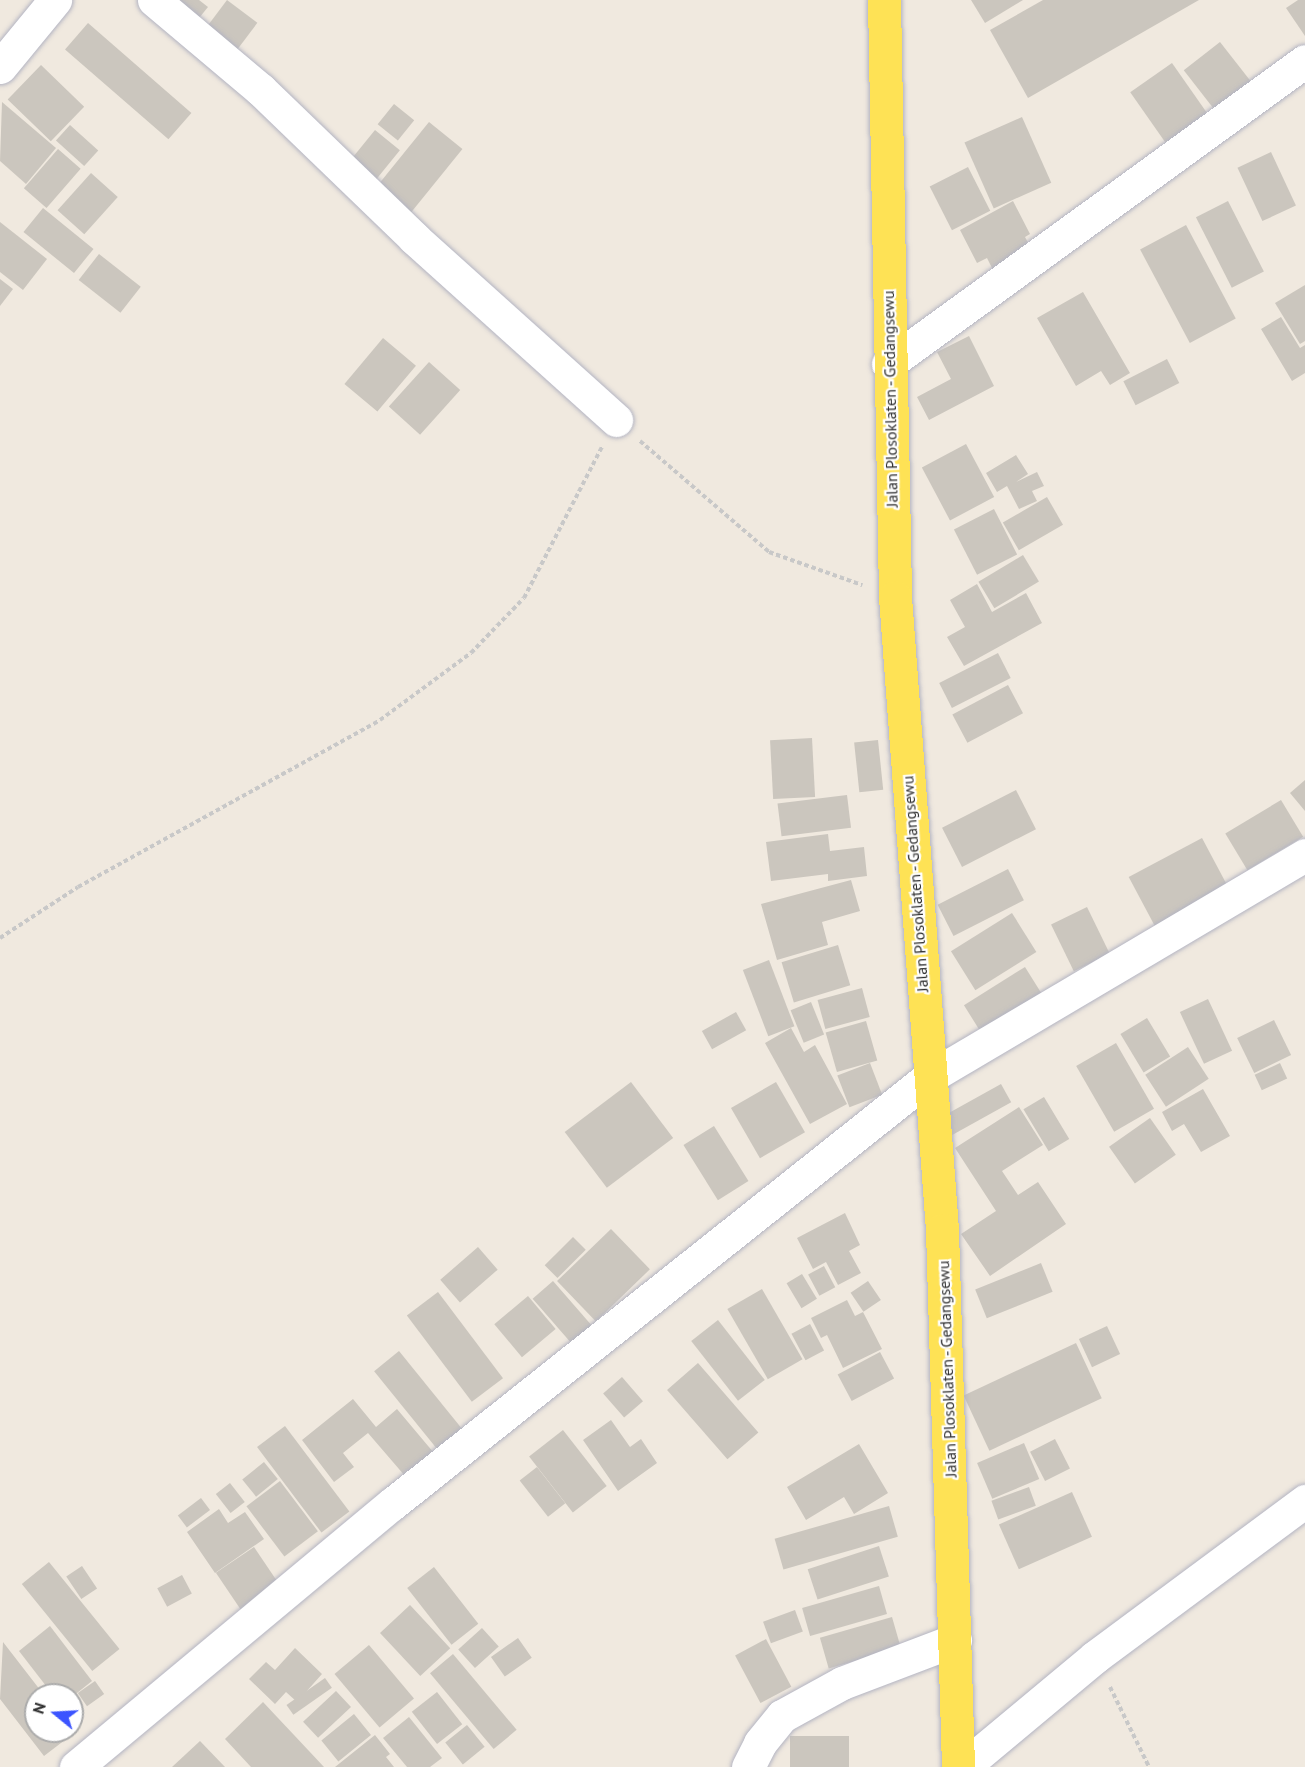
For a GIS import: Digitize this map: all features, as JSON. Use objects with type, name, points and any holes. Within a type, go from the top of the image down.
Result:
[{"type":"main road","name":"Jalan Plosoklaten - Gedangsewu","points":[[884,0],[888,364],[895,597],[928,1078],[942,1230],[958,1767]]},
{"type":"street","points":[[0,68],[54,0]]},
{"type":"street","points":[[154,0],[261,90],[414,238],[616,420]]},
{"type":"street","points":[[888,364],[1305,62]]},
{"type":"street","points":[[76,1767],[392,1504],[928,1078],[1305,855]]},
{"type":"street","points":[[963,1767],[1095,1657],[1305,1501]]},
{"type":"street","points":[[748,1767],[760,1743],[782,1716],[842,1683],[956,1640]]},
{"type":"path","points":[[0,938],[78,887],[380,720],[471,653],[524,598],[616,420],[769,552],[895,597]]},
{"type":"path","points":[[1095,1657],[1149,1767]]},
{"type":"building","points":[[145,0],[199,0],[208,7],[186,34]]},
{"type":"building","points":[[227,0],[257,23],[225,66],[195,43]]},
{"type":"building","points":[[971,0],[1023,0],[985,23]]},
{"type":"building","points":[[1043,0],[1199,0],[1028,98],[990,30]]},
{"type":"building","points":[[1298,0],[1305,0],[1305,36],[1286,8]]},
{"type":"building","points":[[88,23],[191,113],[168,139],[65,49]]},
{"type":"building","points":[[1220,42],[1258,91],[1222,119],[1184,70]]},
{"type":"building","points":[[1172,63],[1222,134],[1180,164],[1130,92]]},
{"type":"building","points":[[41,65],[84,107],[51,141],[8,100]]},
{"type":"building","points":[[2,102],[56,148],[26,184],[0,161]]},
{"type":"building","points":[[394,104],[414,120],[398,141],[378,124]]},
{"type":"building","points":[[1022,117],[1051,183],[994,208],[964,143]]},
{"type":"building","points":[[429,122],[462,149],[411,213],[377,186]]},
{"type":"building","points":[[70,125],[98,150],[84,166],[56,141]]},
{"type":"building","points":[[375,130],[400,150],[368,189],[344,169]]},
{"type":"building","points":[[58,149],[81,169],[47,208],[24,188]]},
{"type":"building","points":[[1271,152],[1296,205],[1262,221],[1237,168]]},
{"type":"building","points":[[968,167],[990,211],[952,230],[930,187]]},
{"type":"building","points":[[91,173],[118,197],[84,234],[58,210]]},
{"type":"building","points":[[1013,201],[1030,234],[1025,237],[1034,254],[995,274],[987,258],[977,263],[960,230]]},
{"type":"building","points":[[1228,201],[1264,271],[1232,288],[1196,217]]},
{"type":"building","points":[[43,208],[94,249],[74,273],[23,232]]},
{"type":"building","points":[[0,222],[47,259],[23,290],[0,272]]},
{"type":"building","points":[[1186,225],[1236,319],[1190,343],[1140,249]]},
{"type":"building","points":[[99,254],[141,287],[120,313],[79,280]]},
{"type":"building","points":[[0,279],[13,289],[0,306]]},
{"type":"building","points":[[1305,285],[1305,341],[1300,344],[1275,303]]},
{"type":"building","points":[[1083,292],[1130,373],[1110,385],[1101,371],[1076,386],[1037,318]]},
{"type":"building","points":[[1281,317],[1300,348],[1305,345],[1305,373],[1292,381],[1261,329]]},
{"type":"building","points":[[969,336],[994,386],[929,420],[917,397],[951,379],[937,352]]},
{"type":"building","points":[[383,338],[416,366],[377,412],[344,384]]},
{"type":"building","points":[[1167,359],[1179,383],[1136,405],[1123,381]]},
{"type":"building","points":[[429,362],[460,390],[420,435],[389,407]]},
{"type":"building","points":[[966,444],[994,497],[950,520],[922,467]]},
{"type":"building","points":[[1016,455],[1028,474],[1016,482],[1037,472],[1044,486],[1032,491],[1037,501],[1019,509],[1007,486],[997,492],[986,473]]},
{"type":"building","points":[[1047,497],[1063,525],[1019,550],[1003,522]]},
{"type":"building","points":[[994,509],[1017,554],[977,575],[954,529]]},
{"type":"building","points":[[1023,555],[1039,582],[994,608],[978,582]]},
{"type":"building","points":[[977,584],[992,612],[1026,593],[1042,623],[964,666],[947,637],[965,627],[950,600]]},
{"type":"building","points":[[998,653],[1011,678],[952,708],[939,683]]},
{"type":"building","points":[[1008,685],[1023,713],[967,743],[952,715]]},
{"type":"building","points":[[812,738],[815,797],[773,799],[770,740]]},
{"type":"building","points":[[878,740],[883,790],[859,792],[854,743]]},
{"type":"building","points":[[1305,780],[1305,811],[1290,793]]},
{"type":"building","points":[[1016,790],[1036,829],[962,867],[942,828]]},
{"type":"building","points":[[847,795],[851,828],[782,836],[778,804]]},
{"type":"building","points":[[1281,800],[1303,837],[1247,870],[1225,833]]},
{"type":"building","points":[[828,834],[830,851],[864,847],[867,876],[828,881],[828,874],[771,881],[766,842]]},
{"type":"building","points":[[1202,838],[1230,890],[1156,929],[1129,877]]},
{"type":"building","points":[[1008,869],[1024,900],[954,936],[938,905]]},
{"type":"building","points":[[851,880],[860,911],[822,922],[828,945],[777,960],[761,904]]},
{"type":"building","points":[[1087,907],[1110,954],[1074,971],[1051,925]]},
{"type":"building","points":[[1012,913],[1036,952],[975,990],[951,951]]},
{"type":"building","points":[[838,945],[850,985],[794,1002],[782,962]]},
{"type":"building","points":[[769,960],[794,1026],[768,1036],[743,970]]},
{"type":"building","points":[[1025,967],[1045,999],[984,1037],[964,1005]]},
{"type":"building","points":[[862,988],[870,1017],[825,1029],[818,1000]]},
{"type":"building","points":[[1208,999],[1232,1051],[1204,1064],[1180,1012]]},
{"type":"building","points":[[811,1002],[824,1034],[804,1043],[791,1010]]},
{"type":"building","points":[[736,1012],[746,1030],[712,1049],[702,1031]]},
{"type":"building","points":[[1147,1018],[1170,1057],[1144,1073],[1120,1034]]},
{"type":"building","points":[[1274,1020],[1291,1055],[1254,1073],[1237,1038]]},
{"type":"building","points":[[866,1021],[877,1060],[837,1072],[826,1033]]},
{"type":"building","points":[[791,1028],[804,1052],[815,1045],[847,1104],[810,1124],[765,1043]]},
{"type":"building","points":[[1116,1043],[1154,1109],[1114,1132],[1076,1066]]},
{"type":"building","points":[[1188,1047],[1209,1079],[1166,1107],[1145,1075]]},
{"type":"building","points":[[870,1063],[882,1095],[850,1107],[837,1076]]},
{"type":"building","points":[[1280,1063],[1287,1078],[1262,1090],[1255,1075]]},
{"type":"building","points":[[631,1082],[673,1138],[607,1188],[565,1132]]},
{"type":"building","points":[[776,1082],[805,1132],[760,1158],[731,1108]]},
{"type":"building","points":[[1001,1084],[1011,1102],[950,1136],[940,1118]]},
{"type":"building","points":[[1203,1089],[1230,1136],[1201,1152],[1184,1124],[1172,1131],[1162,1112]]},
{"type":"building","points":[[1044,1097],[1069,1139],[1049,1151],[1023,1109]]},
{"type":"building","points":[[1019,1107],[1043,1145],[1002,1171],[1018,1195],[1038,1182],[1066,1224],[990,1276],[961,1234],[996,1211],[955,1148]]},
{"type":"building","points":[[1150,1118],[1176,1155],[1135,1184],[1109,1147]]},
{"type":"building","points":[[714,1126],[748,1181],[718,1200],[683,1145]]},
{"type":"building","points":[[845,1213],[860,1245],[849,1251],[861,1273],[838,1285],[826,1262],[813,1269],[797,1238]]},
{"type":"building","points":[[611,1229],[650,1269],[596,1321],[557,1281]]},
{"type":"building","points":[[573,1237],[586,1250],[557,1278],[545,1265]]},
{"type":"building","points":[[478,1247],[498,1270],[460,1302],[440,1280]]},
{"type":"building","points":[[1041,1263],[1053,1292],[987,1318],[975,1290]]},
{"type":"building","points":[[824,1266],[835,1287],[819,1296],[808,1274]]},
{"type":"building","points":[[802,1274],[817,1299],[802,1308],[787,1283]]},
{"type":"building","points":[[553,1281],[598,1333],[578,1351],[533,1299]]},
{"type":"building","points":[[868,1281],[881,1300],[863,1312],[851,1293]]},
{"type":"building","points":[[762,1289],[803,1359],[768,1379],[727,1309]]},
{"type":"building","points":[[438,1292],[503,1378],[472,1402],[407,1315]]},
{"type":"building","points":[[528,1296],[556,1329],[522,1357],[494,1324]]},
{"type":"building","points":[[847,1300],[855,1316],[863,1312],[882,1349],[843,1368],[827,1335],[821,1338],[811,1318]]},
{"type":"building","points":[[718,1320],[765,1380],[738,1401],[691,1341]]},
{"type":"building","points":[[810,1324],[824,1350],[806,1360],[791,1334]]},
{"type":"building","points":[[1107,1326],[1120,1354],[1092,1367],[1079,1339]]},
{"type":"building","points":[[1076,1343],[1102,1398],[989,1451],[964,1395]]},
{"type":"building","points":[[399,1351],[463,1429],[438,1450],[374,1371]]},
{"type":"building","points":[[880,1352],[894,1378],[852,1401],[838,1375]]},
{"type":"building","points":[[698,1363],[758,1432],[727,1459],[667,1390]]},
{"type":"building","points":[[622,1377],[643,1401],[624,1418],[603,1393]]},
{"type":"building","points":[[353,1399],[376,1427],[397,1409],[434,1453],[405,1476],[368,1433],[343,1453],[354,1467],[334,1482],[302,1440]]},
{"type":"building","points":[[611,1420],[630,1447],[641,1439],[657,1463],[618,1491],[583,1440]]},
{"type":"building","points":[[285,1426],[349,1511],[321,1533],[257,1447]]},
{"type":"building","points":[[563,1430],[607,1486],[573,1512],[529,1456]]},
{"type":"building","points":[[1055,1439],[1070,1468],[1045,1481],[1030,1452]]},
{"type":"building","points":[[1024,1443],[1039,1479],[992,1499],[977,1463]]},
{"type":"building","points":[[859,1444],[888,1493],[854,1514],[844,1497],[806,1520],[787,1487]]},
{"type":"building","points":[[264,1462],[278,1479],[256,1497],[242,1480]]},
{"type":"building","points":[[537,1467],[565,1503],[548,1517],[520,1481]]},
{"type":"building","points":[[280,1481],[318,1531],[284,1557],[246,1506]]},
{"type":"building","points":[[230,1483],[245,1502],[231,1513],[216,1494]]},
{"type":"building","points":[[1029,1487],[1036,1506],[998,1519],[991,1501]]},
{"type":"building","points":[[1072,1492],[1092,1537],[1019,1569],[999,1525]]},
{"type":"building","points":[[201,1498],[210,1510],[187,1527],[178,1515]]},
{"type":"building","points":[[889,1506],[898,1537],[783,1570],[775,1539]]},
{"type":"building","points":[[219,1509],[228,1523],[245,1512],[264,1539],[215,1573],[187,1532]]},
{"type":"building","points":[[879,1546],[889,1576],[818,1600],[808,1569]]},
{"type":"building","points":[[254,1547],[281,1587],[243,1613],[216,1573]]},
{"type":"building","points":[[49,1562],[119,1649],[92,1671],[22,1584]]},
{"type":"building","points":[[82,1566],[97,1588],[81,1599],[66,1577]]},
{"type":"building","points":[[434,1567],[478,1624],[452,1645],[407,1588]]},
{"type":"building","points":[[182,1575],[192,1594],[167,1607],[157,1588]]},
{"type":"building","points":[[879,1586],[887,1614],[810,1636],[802,1608]]},
{"type":"building","points":[[410,1605],[450,1648],[420,1676],[380,1633]]},
{"type":"building","points":[[795,1610],[803,1632],[771,1643],[763,1622]]},
{"type":"building","points":[[892,1617],[901,1648],[829,1668],[820,1638]]},
{"type":"building","points":[[50,1626],[92,1681],[84,1687],[84,1683],[44,1683],[19,1651]]},
{"type":"building","points":[[482,1628],[499,1647],[475,1668],[458,1649]]},
{"type":"building","points":[[518,1638],[532,1658],[505,1677],[491,1657]]},
{"type":"building","points":[[766,1639],[791,1687],[760,1703],[735,1655]]},
{"type":"building","points":[[3,1642],[35,1683],[24,1683],[24,1730],[0,1699]]},
{"type":"building","points":[[369,1645],[414,1699],[380,1728],[335,1674]]},
{"type":"building","points":[[295,1648],[322,1674],[297,1702],[286,1692],[275,1704],[249,1679],[266,1662],[275,1670]]},
{"type":"building","points":[[453,1654],[517,1730],[494,1749],[430,1673]]},
{"type":"building","points":[[325,1678],[332,1688],[293,1715],[286,1705]]},
{"type":"building","points":[[95,1681],[104,1694],[87,1706],[84,1702],[84,1689]]},
{"type":"building","points":[[336,1691],[351,1707],[318,1738],[303,1722]]},
{"type":"building","points":[[437,1692],[462,1724],[437,1744],[412,1712]]},
{"type":"building","points":[[263,1702],[324,1767],[251,1767],[225,1739]]},
{"type":"building","points":[[354,1714],[371,1735],[338,1761],[321,1740]]},
{"type":"building","points":[[409,1717],[442,1758],[430,1767],[407,1767],[383,1738]]},
{"type":"building","points":[[467,1725],[485,1747],[463,1764],[445,1743]]},
{"type":"building","points":[[375,1735],[390,1754],[386,1757],[394,1767],[335,1767]]},
{"type":"building","points":[[790,1736],[849,1736],[849,1767],[790,1767]]},
{"type":"building","points":[[200,1741],[225,1767],[172,1767]]},
{"type":"building","points":[[34,1743],[61,1743],[44,1756]]}]
